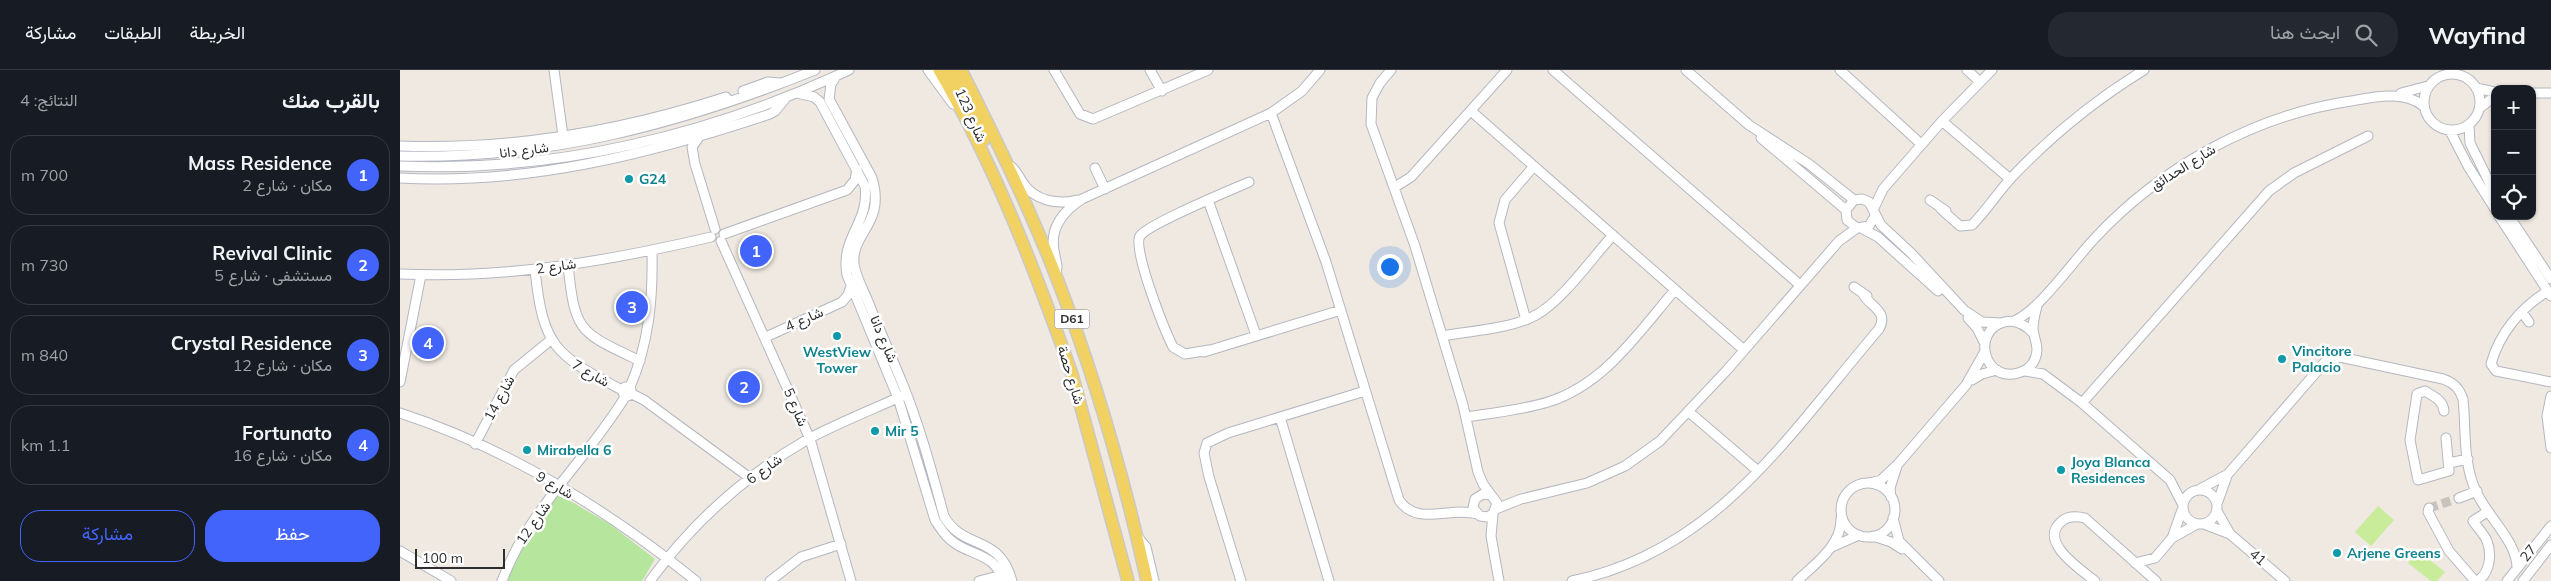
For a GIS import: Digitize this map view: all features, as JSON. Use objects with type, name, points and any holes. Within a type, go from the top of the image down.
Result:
[{"type":"main road","name":"شارع حصة","points":[[939,70],[966,116],[988,161],[1037,279],[1072,374],[1128,581]]},
{"type":"main road","name":"شارع 123","points":[[950,70],[979,125],[988,161]]},
{"type":"main road","name":"شارع حصة","points":[[961,70],[1008,164],[1056,274],[1098,394],[1126,487],[1147,581]]},
{"type":"street","points":[[554,70],[563,136]]},
{"type":"street","name":"شارع دانا","points":[[400,156],[491,154],[569,144],[644,129],[736,100],[815,70]]},
{"type":"street","name":"شارع دانا","points":[[400,166],[467,166],[527,162],[631,144],[686,137],[786,98],[849,70]]},
{"type":"street","points":[[928,70],[966,116]]},
{"type":"street","points":[[1054,70],[1078,117],[1085,123],[1095,123],[1110,114],[1208,70]]},
{"type":"street","points":[[1150,70],[1162,91]]},
{"type":"street","points":[[1056,274],[1058,268],[1053,247],[1055,230],[1068,208],[1082,199],[1271,113],[1302,91],[1320,70]]},
{"type":"street","points":[[1391,70],[1375,90],[1370,116],[1395,187],[1442,336],[1466,417],[1478,472],[1492,496],[1495,511],[1491,536],[1499,581]]},
{"type":"street","points":[[1395,187],[1408,181],[1507,70]]},
{"type":"street","points":[[1553,70],[1800,285]]},
{"type":"street","points":[[1835,70],[1921,144]]},
{"type":"street","points":[[1840,70],[1846,78]]},
{"type":"street","points":[[1966,70],[1980,81]]},
{"type":"street","points":[[1749,125],[1814,168],[1854,200],[1866,200],[1883,189],[1942,121],[1992,70]]},
{"type":"street","points":[[1930,200],[1957,225],[1966,227],[1975,222],[2010,179],[2073,119],[2144,70]]},
{"type":"street","points":[[2439,70],[2424,96],[2423,106],[2430,122],[2440,128],[2450,131],[2459,130],[2469,125],[2480,108],[2491,99]]},
{"type":"street","points":[[1689,71],[1769,145],[1846,210],[1847,220],[1839,241]]},
{"type":"street","points":[[2367,99],[2375,95],[2416,91],[2455,72],[2467,78],[2476,88],[2480,98],[2480,108]]},
{"type":"street","name":"شارع دانا","points":[[836,76],[831,84],[828,99],[848,144],[866,197],[863,216],[848,242],[845,253],[847,275],[898,398],[935,520],[940,529],[956,544],[990,559],[1006,577]]},
{"type":"street","points":[[400,146],[490,143],[605,130],[724,98],[768,82],[783,83]]},
{"type":"street","points":[[2476,88],[2491,91]]},
{"type":"street","name":"شارع دانا","points":[[797,93],[814,98],[820,102],[872,178],[876,199],[872,220],[857,245],[854,265],[907,394],[948,524],[961,535],[996,551],[1006,577]]},
{"type":"street","points":[[2536,93],[2551,93]]},
{"type":"street","points":[[2367,99],[2406,96],[2423,106]]},
{"type":"street","points":[[400,178],[466,178],[518,175],[608,161],[686,137],[699,137],[775,111],[786,98]]},
{"type":"street","name":"شارع الحدائق","points":[[2040,302],[2078,255],[2117,215],[2142,194],[2188,162],[2221,144],[2266,124],[2320,106],[2367,99]]},
{"type":"street","points":[[736,100],[726,108],[690,122],[686,137],[715,242],[847,190],[857,191],[866,197]]},
{"type":"street","points":[[1470,111],[1744,350]]},
{"type":"street","points":[[1271,113],[1318,238],[1396,493],[1408,511],[1422,515],[1450,511],[1487,517],[1495,511],[1521,499],[1567,490],[1607,475],[1654,446],[1689,412],[1839,241],[1859,228],[1872,223],[1883,189]]},
{"type":"street","points":[[1942,121],[2010,179]]},
{"type":"street","points":[[2469,125],[2470,143],[2491,186]]},
{"type":"street","points":[[2450,131],[2468,166],[2491,203]]},
{"type":"street","points":[[2082,403],[2269,191],[2294,172],[2368,136]]},
{"type":"street","points":[[694,163],[692,147],[699,137]]},
{"type":"street","points":[[608,161],[631,144]]},
{"type":"street","points":[[1008,164],[1015,170],[1028,189],[1041,198],[1062,203],[1082,199]]},
{"type":"street","points":[[1526,320],[1499,223],[1505,200],[1534,166]]},
{"type":"street","points":[[847,190],[855,180],[857,168]]},
{"type":"street","points":[[1095,168],[1104,189]]},
{"type":"street","points":[[1249,182],[1161,222],[1140,229],[1134,235],[1133,246],[1164,327],[1171,351],[1177,357],[1186,358],[1341,310]]},
{"type":"street","points":[[1208,200],[1256,335]]},
{"type":"street","points":[[1846,210],[1854,200]]},
{"type":"street","points":[[1866,200],[1884,228],[1912,253],[1972,317],[1982,322],[2001,323],[2014,321],[2028,313],[2040,302]]},
{"type":"street","points":[[1847,220],[1878,237],[1971,321],[1984,342]]},
{"type":"street","points":[[2502,220],[2550,294],[2522,312],[2503,336],[2492,366],[2496,371],[2551,382]]},
{"type":"street","points":[[2513,220],[2551,279]]},
{"type":"street","name":"شارع 2","points":[[400,274],[421,275],[535,270],[652,251],[713,233]]},
{"type":"street","points":[[1442,336],[1526,320],[1536,315],[1555,301],[1613,235]]},
{"type":"street","name":"شارع 5","points":[[722,238],[810,438],[851,581]]},
{"type":"street","name":"شارع 12","points":[[502,581],[527,527],[559,487],[627,392],[640,361],[650,314],[652,251]]},
{"type":"street","points":[[568,265],[572,306],[580,324],[594,338],[640,361]]},
{"type":"street","name":"شارع 7","points":[[535,270],[539,305],[552,338],[560,352],[572,363],[644,400],[750,478]]},
{"type":"street","points":[[400,382],[421,275]]},
{"type":"street","points":[[851,286],[848,295],[842,302],[860,306]]},
{"type":"street","points":[[1572,581],[1616,569],[1666,546],[1715,512],[1758,471],[1866,346],[1880,326],[1882,320],[1879,311],[1854,287]]},
{"type":"street","points":[[1466,417],[1534,406],[1576,390],[1612,363],[1675,290]]},
{"type":"street","name":"شارع 4","points":[[766,336],[842,302]]},
{"type":"street","points":[[2040,302],[2034,318],[2034,334],[2037,353],[2049,377]]},
{"type":"street","points":[[2522,312],[2529,322]]},
{"type":"street","points":[[2014,321],[2029,328],[2034,334]]},
{"type":"street","points":[[2001,323],[1990,331],[1984,342],[1984,353],[1989,363],[1996,370],[2008,374],[2037,371],[2049,377],[2082,403],[2170,480],[2211,493],[2230,534]]},
{"type":"street","name":"شارع 14","points":[[475,444],[514,370],[552,338]]},
{"type":"street","points":[[1832,547],[1840,529],[1842,504],[1846,494],[1854,487],[1881,480],[1898,464],[1966,385],[1984,353]]},
{"type":"street","points":[[2025,371],[2033,363],[2037,353]]},
{"type":"street","points":[[2154,579],[2152,564],[2172,538],[2188,494],[2228,474],[2324,363],[2340,357],[2443,379],[2456,386],[2463,399],[2468,459],[2476,491],[2487,512],[2511,543],[2515,551],[2517,568]]},
{"type":"street","points":[[1966,385],[1982,374],[1996,370]]},
{"type":"street","points":[[1240,581],[1200,452],[1200,445],[1208,437],[1228,433],[1365,391]]},
{"type":"street","points":[[2444,411],[2443,405],[2438,399],[2425,392],[2416,394],[2410,426],[2411,454],[2416,478],[2420,481],[2447,472],[2449,463],[2446,438]]},
{"type":"street","name":"شارع 6","points":[[650,581],[667,558],[708,512],[750,478],[810,438],[907,394]]},
{"type":"street","points":[[2551,396],[2547,416],[2551,448]]},
{"type":"street","points":[[1689,412],[1758,471]]},
{"type":"street","name":"شارع 9","points":[[400,413],[475,444],[559,487],[615,521],[696,581]]},
{"type":"street","points":[[1280,417],[1329,581]]},
{"type":"street","points":[[2449,463],[2468,459]]},
{"type":"street","points":[[1898,464],[1890,488],[1894,509],[1893,518],[1897,538],[1910,555]]},
{"type":"street","points":[[1478,472],[1473,508],[1491,536]]},
{"type":"street","points":[[2172,538],[2212,519],[2228,474]]},
{"type":"street","points":[[2170,480],[2187,520],[2230,534]]},
{"type":"street","points":[[1869,484],[1879,486],[1891,497]]},
{"type":"street","points":[[2459,498],[2476,491]]},
{"type":"street","points":[[1450,511],[1483,494],[1521,499]]},
{"type":"street","points":[[2429,508],[2428,512],[2449,551],[2476,581],[2487,570],[2490,562],[2487,540],[2473,521],[2487,512]]},
{"type":"street","points":[[1841,515],[1849,529],[1859,535],[1873,536],[1891,542],[1910,555],[1939,581]]},
{"type":"street","points":[[2094,581],[2058,548],[2054,535],[2056,528],[2065,519],[2072,516],[2085,518],[2154,579]]},
{"type":"street","points":[[1873,536],[1885,530],[1893,518]]},
{"type":"street","name":"27","points":[[2507,581],[2551,526]]},
{"type":"street","name":"41","points":[[2230,534],[2285,581]]},
{"type":"street","points":[[1797,581],[1832,547],[1859,535]]},
{"type":"street","points":[[1137,536],[1146,547],[1154,581]]},
{"type":"street","points":[[2511,543],[2526,548],[2534,546]]},
{"type":"street","points":[[770,581],[801,556],[841,544]]},
{"type":"street","name":"27","points":[[2523,581],[2551,546]]},
{"type":"street","points":[[400,551],[451,581]]},
{"type":"street","points":[[2135,563],[2155,558]]},
{"type":"street","points":[[979,581],[1006,577]]},
{"type":"green space","points":[[555,492],[611,525],[655,559],[642,581],[507,581],[510,568]]},
{"type":"green space","points":[[2378,506],[2394,520],[2371,546],[2355,532]]},
{"type":"green space","points":[[2419,551],[2445,572],[2437,581],[2431,581],[2408,563]]},
{"type":"tunnel","points":[[2429,508],[2459,498]]},
{"type":"place","name":"G24","points":[[629,179]]},
{"type":"place","name":"Mass Residence","points":[[756,251]]},
{"type":"place","name":"Crystal Residence","points":[[632,307]]},
{"type":"place","name":"WestView Tower","points":[[837,336]]},
{"type":"place","name":"Fortunato","points":[[428,343]]},
{"type":"place","name":"Vincitore Palacio","points":[[2282,359]]},
{"type":"place","name":"Revival Clinic","points":[[744,387]]},
{"type":"place","name":"Mir 5","points":[[875,431]]},
{"type":"place","name":"Mirabella 6","points":[[527,450]]},
{"type":"place","name":"Joya Blanca Residences","points":[[2061,470]]},
{"type":"place","name":"Arjene Greens","points":[[2337,553]]}]
